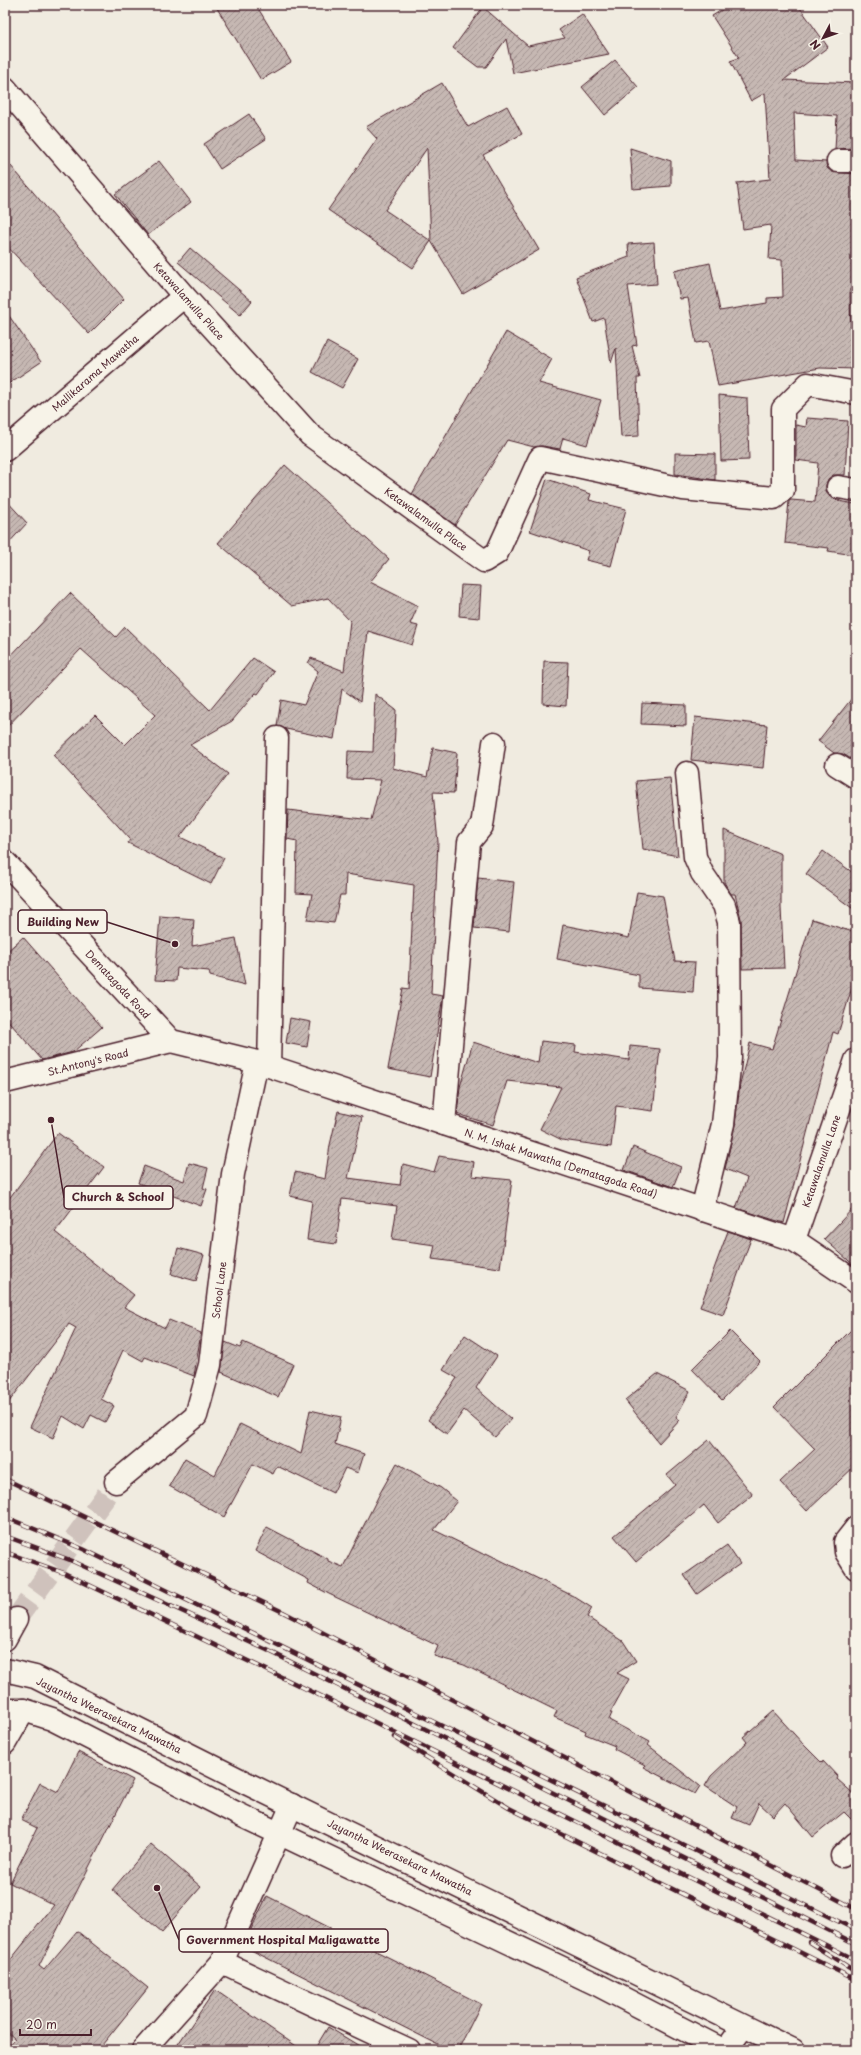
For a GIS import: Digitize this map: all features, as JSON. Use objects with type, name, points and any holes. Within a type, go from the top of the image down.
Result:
[{"type":"street","name":"Ketawalamulla Place","points":[[5,88],[184,296],[310,435],[484,561],[497,553],[540,458],[683,489],[774,498],[783,490],[783,409],[808,384],[856,393]]},
{"type":"street","name":"Mallikarama Mawatha","points":[[5,450],[184,296]]},
{"type":"street","name":"School Lane","points":[[116,1482],[196,1416],[210,1365],[233,1174],[263,1064],[277,738]]},
{"type":"street","points":[[444,1124],[469,842],[482,826],[494,743]]},
{"type":"street","points":[[837,765],[856,776]]},
{"type":"street","points":[[687,773],[695,857],[702,873],[724,905],[729,922],[730,1058],[723,1124],[702,1210]]},
{"type":"street","name":"Dematagoda Road","points":[[5,862],[171,1041]]},
{"type":"street","points":[[171,1041],[263,1064]]},
{"type":"street","name":"St.Antony's Road","points":[[5,1082],[171,1041]]},
{"type":"street","name":"Ketawalamulla Lane","points":[[794,1240],[856,1060]]},
{"type":"street","name":"N. M. Ishak Mawatha (Dematagoda Road)","points":[[263,1064],[794,1240],[856,1282]]},
{"type":"street","points":[[856,1528],[845,1542],[846,1552],[856,1568]]},
{"type":"street","points":[[5,1639],[16,1619]]},
{"type":"street","name":"Jayantha Weerasekara Mawatha","points":[[5,1670],[35,1678],[292,1805],[459,1885],[743,2027],[793,2050]]},
{"type":"street","points":[[5,1743],[14,1710],[52,1719],[279,1833],[596,1984],[723,2050]]},
{"type":"street","points":[[159,1774],[173,1746]]},
{"type":"street","points":[[143,2050],[222,1962],[292,1805]]},
{"type":"street","points":[[222,1962],[409,2050]]},
{"type":"street","points":[[726,2050],[743,2027]]},
{"type":"building","points":[[215,5],[256,5],[291,62],[261,80]]},
{"type":"building","points":[[730,5],[798,5],[828,47],[784,80],[856,83],[856,148],[835,149],[837,116],[794,113],[796,160],[826,162],[827,168],[832,172],[856,174],[856,289],[850,289],[851,339],[856,339],[856,369],[820,368],[718,386],[709,341],[696,343],[688,298],[680,299],[674,271],[710,263],[720,311],[767,303],[767,298],[783,297],[782,260],[769,259],[771,225],[743,229],[737,183],[770,179],[765,93],[751,101],[730,61],[739,58],[712,16]]},
{"type":"building","points":[[483,7],[528,46],[565,38],[559,30],[582,14],[609,54],[513,73],[506,39],[486,67],[478,67],[453,48]]},
{"type":"building","points":[[615,60],[638,87],[605,115],[582,87]]},
{"type":"building","points":[[442,83],[468,127],[507,106],[522,134],[483,155],[539,250],[463,294],[431,241],[413,268],[328,210],[377,139],[366,127]],"holes":[[[427,148],[431,241],[385,210]]]},
{"type":"building","points":[[249,114],[266,139],[220,169],[204,144]]},
{"type":"building","points":[[630,148],[671,161],[671,186],[633,189]]},
{"type":"building","points":[[5,159],[124,299],[89,334],[5,244]]},
{"type":"building","points":[[159,161],[191,202],[148,235],[115,194]]},
{"type":"building","points":[[654,242],[657,284],[628,286],[637,345],[632,346],[640,378],[637,378],[639,436],[621,437],[616,348],[611,363],[604,318],[593,322],[576,277],[629,257],[628,244]]},
{"type":"building","points":[[190,248],[252,301],[240,315],[178,262]]},
{"type":"building","points":[[5,310],[41,362],[5,386]]},
{"type":"building","points":[[506,332],[552,359],[539,383],[601,400],[587,445],[563,438],[560,449],[542,446],[534,447],[507,440],[455,525],[412,494]]},
{"type":"building","points":[[327,342],[358,359],[342,388],[312,372]]},
{"type":"building","points":[[719,395],[747,398],[749,460],[721,461]]},
{"type":"building","points":[[807,418],[848,421],[845,475],[833,475],[828,479],[826,492],[830,497],[843,502],[856,504],[856,539],[854,555],[828,551],[829,548],[785,543],[789,501],[815,502],[818,463],[796,460],[796,425],[806,427]]},
{"type":"building","points":[[675,453],[715,454],[715,480],[675,474]]},
{"type":"building","points":[[285,465],[389,559],[370,582],[418,606],[410,624],[418,626],[412,645],[368,631],[360,702],[342,689],[334,739],[277,726],[281,700],[304,705],[318,671],[308,663],[311,658],[344,671],[350,621],[328,598],[292,606],[218,543]]},
{"type":"building","points":[[547,479],[591,494],[589,500],[626,509],[611,566],[586,560],[589,551],[530,531]]},
{"type":"building","points":[[5,499],[27,523],[5,547]]},
{"type":"building","points":[[461,585],[481,586],[479,618],[459,616]]},
{"type":"building","points":[[70,593],[116,637],[125,627],[210,710],[253,658],[274,672],[258,694],[256,693],[253,696],[232,721],[190,745],[228,774],[180,837],[224,858],[211,884],[128,843],[130,839],[53,755],[95,715],[125,745],[155,715],[81,649],[5,729],[5,662]]},
{"type":"building","points":[[544,661],[568,662],[566,706],[543,704]]},
{"type":"building","points":[[856,693],[856,762],[843,754],[834,753],[818,741]]},
{"type":"building","points":[[375,694],[396,710],[393,768],[427,777],[433,748],[457,753],[454,793],[433,792],[438,842],[431,994],[443,996],[430,1077],[388,1069],[403,988],[409,989],[414,885],[346,874],[345,895],[340,895],[334,923],[307,920],[312,894],[296,893],[297,841],[287,839],[288,810],[371,820],[381,780],[347,779],[348,751],[373,752]]},
{"type":"building","points":[[642,703],[686,705],[686,726],[641,724]]},
{"type":"building","points":[[695,717],[767,725],[763,768],[691,760]]},
{"type":"building","points":[[670,778],[678,856],[643,849],[636,781]]},
{"type":"building","points":[[724,830],[781,854],[781,908],[784,968],[742,969],[741,919],[735,894],[731,894],[724,882]]},
{"type":"building","points":[[823,851],[856,875],[856,911],[806,874]]},
{"type":"building","points":[[478,878],[514,882],[509,932],[474,928]]},
{"type":"building","points":[[637,892],[663,896],[675,961],[695,962],[693,992],[639,988],[639,975],[557,959],[563,925],[629,938]]},
{"type":"building","points":[[160,916],[194,919],[192,946],[236,938],[245,985],[210,976],[209,971],[177,968],[176,981],[155,980]]},
{"type":"building","points":[[812,919],[856,933],[856,974],[838,1034],[833,1032],[784,1223],[736,1208],[747,1178],[725,1169],[735,1125],[740,1084],[750,1043],[772,1049]]},
{"type":"building","points":[[23,937],[102,1027],[73,1052],[42,1060],[5,1017],[5,953]]},
{"type":"building","points":[[290,1018],[311,1022],[307,1047],[286,1043]]},
{"type":"building","points":[[541,1041],[576,1045],[575,1052],[629,1060],[630,1046],[660,1049],[653,1111],[616,1106],[611,1147],[562,1140],[540,1129],[561,1087],[507,1081],[493,1125],[457,1114],[460,1087],[473,1042],[538,1063]]},
{"type":"building","points":[[338,1111],[362,1117],[348,1178],[400,1185],[403,1164],[434,1172],[439,1156],[474,1162],[472,1176],[512,1180],[500,1268],[432,1259],[435,1245],[392,1239],[397,1206],[342,1199],[336,1244],[307,1240],[312,1201],[290,1196],[295,1172],[325,1179],[330,1145]]},
{"type":"building","points":[[58,1133],[104,1167],[55,1232],[134,1295],[124,1307],[165,1328],[169,1320],[201,1333],[194,1376],[145,1357],[143,1361],[123,1350],[101,1399],[114,1406],[105,1422],[91,1415],[84,1429],[63,1416],[53,1438],[30,1427],[76,1328],[69,1324],[5,1407],[5,1204]]},
{"type":"building","points":[[633,1147],[681,1167],[673,1187],[624,1170]]},
{"type":"building","points":[[189,1163],[208,1168],[203,1188],[207,1189],[201,1206],[138,1183],[144,1166],[184,1181]]},
{"type":"building","points":[[856,1205],[856,1267],[824,1239]]},
{"type":"building","points":[[728,1231],[751,1239],[723,1315],[700,1307]]},
{"type":"building","points":[[178,1248],[204,1255],[196,1281],[171,1274]]},
{"type":"building","points":[[856,1325],[856,1465],[807,1511],[780,1482],[815,1449],[774,1407]]},
{"type":"building","points":[[730,1331],[760,1361],[722,1400],[692,1369]]},
{"type":"building","points":[[465,1335],[497,1356],[476,1388],[511,1419],[495,1437],[464,1410],[447,1434],[428,1420],[457,1378],[443,1370]]},
{"type":"building","points":[[225,1342],[240,1348],[243,1342],[293,1364],[278,1397],[221,1372]]},
{"type":"building","points":[[657,1374],[690,1391],[676,1417],[680,1420],[659,1443],[625,1400]]},
{"type":"building","points":[[310,1410],[341,1417],[335,1444],[364,1454],[358,1473],[345,1468],[333,1493],[277,1466],[273,1474],[253,1464],[224,1517],[169,1486],[185,1458],[215,1475],[240,1424],[301,1454]]},
{"type":"building","points":[[709,1440],[753,1495],[718,1523],[704,1505],[636,1562],[614,1536],[675,1485],[667,1475]]},
{"type":"building","points":[[397,1463],[441,1488],[457,1501],[434,1530],[485,1555],[486,1553],[573,1596],[592,1608],[587,1617],[623,1641],[636,1661],[617,1673],[629,1679],[610,1713],[612,1713],[609,1720],[650,1742],[648,1745],[700,1786],[695,1794],[643,1767],[645,1765],[614,1749],[615,1746],[585,1734],[586,1731],[554,1717],[557,1711],[464,1665],[434,1656],[438,1646],[329,1594],[308,1583],[309,1580],[255,1551],[267,1527],[328,1559],[328,1561],[343,1567],[380,1493]]},
{"type":"building","points":[[727,1545],[740,1564],[697,1594],[684,1575]]},
{"type":"building","points":[[773,1711],[822,1763],[823,1761],[838,1777],[837,1779],[856,1796],[856,1824],[844,1812],[813,1837],[785,1803],[773,1816],[759,1803],[749,1825],[732,1818],[737,1807],[705,1786],[711,1776],[747,1742],[743,1737]]},
{"type":"building","points":[[78,1752],[133,1780],[39,1966],[44,1970],[77,1931],[148,1988],[98,2050],[5,2050],[15,2039],[5,2030],[5,1967],[54,1905],[10,1883],[37,1828],[21,1820],[40,1783],[58,1792]]},
{"type":"building","points":[[151,1844],[201,1887],[162,1932],[112,1890]]},
{"type":"building","points":[[267,1896],[481,2004],[458,2050],[449,2050],[243,1946]]},
{"type":"building","points":[[215,1990],[302,2050],[174,2050]]},
{"type":"building","points":[[328,2027],[366,2050],[314,2050]]},
{"type":"tunnel","points":[[16,1619],[116,1482]]},
{"type":"railway","points":[[5,1479],[283,1612],[856,1909]]},
{"type":"railway","points":[[5,1517],[83,1549],[856,1930]]},
{"type":"railway","points":[[5,1536],[70,1560],[267,1650],[856,1944]]},
{"type":"railway","points":[[5,1552],[64,1573],[348,1709],[856,1960]]},
{"type":"railway","points":[[394,1737],[509,1808],[856,1980]]},
{"type":"railway","points":[[809,1942],[856,1972]]},
{"type":"place","name":"Building New","points":[[175,944]]},
{"type":"place","name":"Church & School","points":[[51,1120]]},
{"type":"place","name":"Government Hospital Maligawatte","points":[[157,1888]]}]
